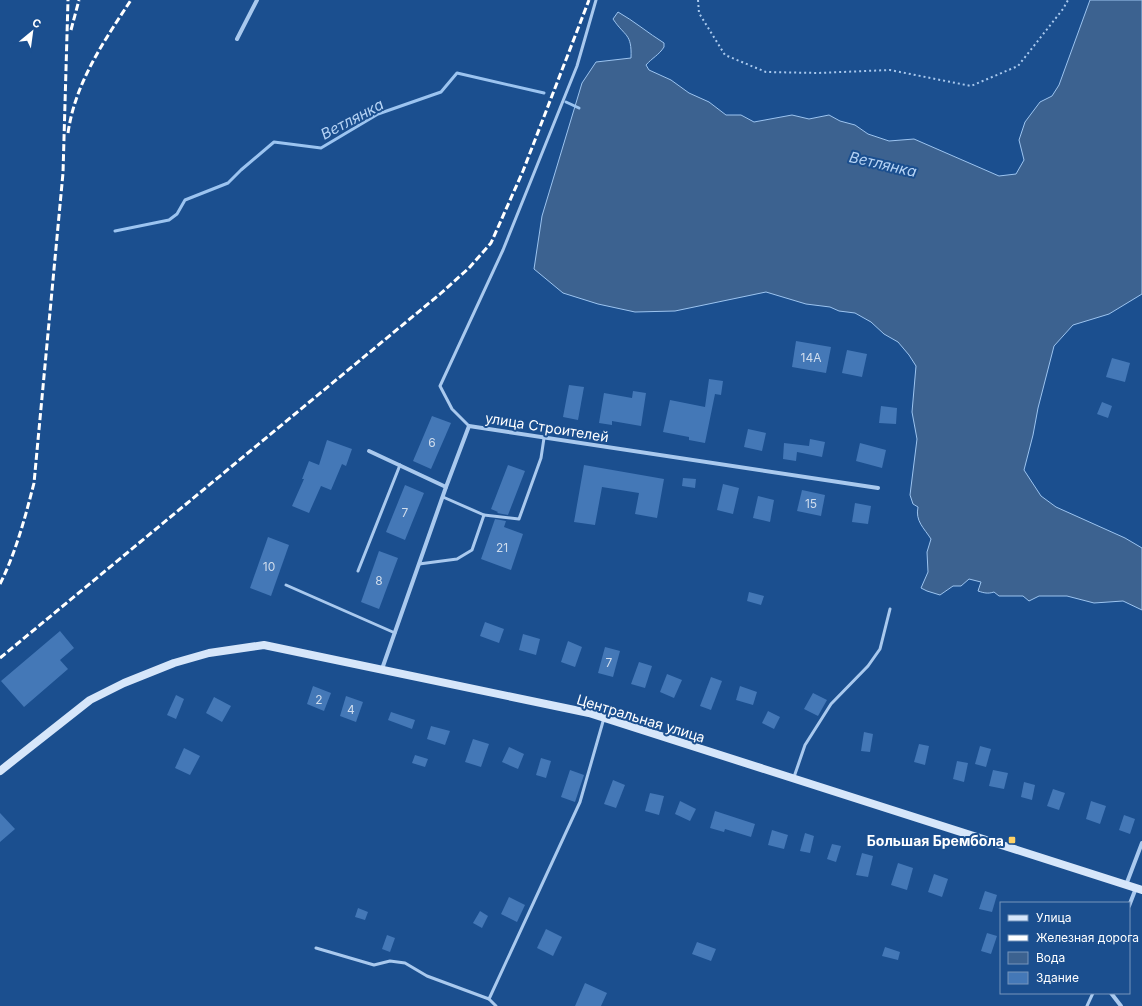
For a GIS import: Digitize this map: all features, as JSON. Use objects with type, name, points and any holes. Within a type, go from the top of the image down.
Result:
[{"type":"main road","name":"Центральная улица","points":[[0,771],[90,700],[124,683],[174,663],[209,653],[264,645],[582,712],[604,718],[1139,889]]},
{"type":"street","points":[[237,39],[257,0]]},
{"type":"street","name":"улица Строителей","points":[[382,670],[446,487],[470,426],[878,488]]},
{"type":"street","points":[[369,451],[446,487]]},
{"type":"street","points":[[1126,886],[1142,843]]},
{"type":"street","points":[[1130,904],[1139,889]]},
{"type":"street","points":[[1112,994],[1121,1006]]},
{"type":"lane","points":[[470,426],[452,409],[440,386],[503,250],[530,185],[577,66],[596,0]]},
{"type":"lane","points":[[443,497],[484,514],[519,519],[541,458],[544,438]]},
{"type":"lane","points":[[358,571],[400,465]]},
{"type":"lane","points":[[419,564],[457,559],[472,550],[484,514]]},
{"type":"lane","points":[[286,585],[395,633]]},
{"type":"lane","points":[[794,779],[805,745],[831,704],[868,666],[880,649],[890,608]]},
{"type":"lane","points":[[489,999],[580,802],[604,718]]},
{"type":"lane","points":[[316,948],[374,965],[390,961],[405,963],[427,976],[489,999],[496,1006]]},
{"type":"lane","points":[[1087,1006],[1093,994]]},
{"type":"path","points":[[698,0],[699,13],[725,55],[766,72],[818,73],[890,70],[971,86],[1018,66],[1063,9],[1068,0]]},
{"type":"water","points":[[1090,0],[1142,0],[1142,294],[1109,314],[1073,325],[1054,346],[1024,470],[1041,496],[1056,507],[1125,538],[1142,548],[1142,610],[1123,601],[1094,603],[1067,596],[1039,596],[1029,601],[1023,596],[999,596],[994,592],[986,593],[978,591],[981,582],[969,579],[961,586],[953,586],[940,595],[921,588],[928,572],[927,552],[931,539],[919,520],[917,512],[918,507],[913,504],[910,495],[917,439],[912,412],[916,366],[898,342],[884,334],[871,322],[855,313],[839,311],[830,307],[806,304],[766,292],[675,311],[635,312],[598,304],[563,293],[534,269],[542,216],[582,83],[596,62],[631,58],[629,39],[613,19],[618,12],[664,43],[662,50],[646,65],[649,70],[671,80],[689,93],[709,102],[726,115],[741,115],[754,122],[792,115],[809,119],[829,115],[840,121],[855,125],[868,134],[889,141],[914,139],[999,176],[1016,174],[1024,160],[1019,140],[1025,122],[1040,102],[1052,96],[1059,85]]},
{"type":"building","points":[[796,341],[831,347],[826,373],[792,367]]},
{"type":"building","points":[[847,350],[867,354],[862,377],[842,373]]},
{"type":"building","points":[[1112,358],[1130,363],[1125,382],[1106,377]]},
{"type":"building","points":[[709,379],[723,381],[721,395],[715,394],[705,443],[689,440],[689,437],[663,432],[670,400],[705,407]]},
{"type":"building","points":[[569,385],[584,387],[578,420],[563,417]]},
{"type":"building","points":[[633,391],[646,393],[641,426],[612,421],[612,425],[599,423],[604,393],[632,398]]},
{"type":"building","points":[[1102,402],[1112,406],[1108,418],[1097,414]]},
{"type":"building","points":[[881,406],[897,408],[896,424],[879,423]]},
{"type":"building","points":[[432,416],[451,423],[431,469],[413,461]]},
{"type":"building","points":[[748,429],[766,433],[762,451],[744,447]]},
{"type":"building","points":[[810,439],[825,442],[822,457],[797,452],[796,461],[783,459],[784,443],[809,446]]},
{"type":"building","points":[[327,440],[352,449],[346,466],[342,464],[331,490],[321,486],[309,513],[292,506],[304,479],[302,479],[309,461],[319,465]]},
{"type":"building","points":[[860,443],[886,450],[882,468],[856,461]]},
{"type":"building","points":[[508,465],[525,471],[508,515],[497,513],[498,512],[491,509]]},
{"type":"building","points":[[584,465],[664,479],[657,518],[635,514],[639,493],[602,487],[595,525],[574,522]]},
{"type":"building","points":[[683,478],[696,479],[695,488],[682,486]]},
{"type":"building","points":[[723,484],[739,488],[733,514],[717,510]]},
{"type":"building","points":[[405,485],[424,493],[405,540],[386,532]]},
{"type":"building","points":[[802,490],[825,495],[821,516],[797,511]]},
{"type":"building","points":[[758,496],[774,500],[770,522],[753,518]]},
{"type":"building","points":[[855,503],[871,506],[868,524],[852,522]]},
{"type":"building","points":[[495,519],[506,521],[504,527],[523,534],[511,570],[481,559]]},
{"type":"building","points":[[268,537],[289,545],[271,596],[250,588]]},
{"type":"building","points":[[379,551],[398,558],[379,609],[361,602]]},
{"type":"building","points":[[749,592],[764,596],[761,605],[747,601]]},
{"type":"building","points":[[485,622],[504,629],[499,643],[480,636]]},
{"type":"building","points":[[60,631],[74,648],[60,660],[68,669],[24,707],[1,681]]},
{"type":"building","points":[[523,634],[540,639],[536,655],[519,650]]},
{"type":"building","points":[[568,641],[582,647],[575,667],[561,662]]},
{"type":"building","points":[[605,647],[620,651],[613,677],[598,673]]},
{"type":"building","points":[[639,662],[652,666],[645,688],[631,684]]},
{"type":"building","points":[[667,674],[682,680],[674,698],[660,692]]},
{"type":"building","points":[[711,677],[722,681],[711,710],[700,706]]},
{"type":"building","points":[[313,686],[331,693],[324,711],[307,704]]},
{"type":"building","points":[[740,686],[757,692],[753,705],[736,700]]},
{"type":"building","points":[[813,693],[827,700],[818,716],[804,709]]},
{"type":"building","points":[[176,695],[184,699],[176,719],[167,715]]},
{"type":"building","points":[[346,696],[363,702],[356,722],[340,716]]},
{"type":"building","points":[[214,697],[231,706],[222,722],[206,713]]},
{"type":"building","points":[[768,711],[780,717],[774,729],[762,723]]},
{"type":"building","points":[[391,712],[415,720],[412,729],[388,720]]},
{"type":"building","points":[[431,726],[450,731],[445,745],[427,739]]},
{"type":"building","points":[[864,732],[873,734],[870,752],[861,751]]},
{"type":"building","points":[[473,739],[489,744],[481,767],[465,762]]},
{"type":"building","points":[[919,744],[929,746],[925,765],[914,762]]},
{"type":"building","points":[[980,746],[991,749],[986,767],[975,764]]},
{"type":"building","points":[[509,747],[524,754],[518,769],[502,762]]},
{"type":"building","points":[[184,748],[200,756],[190,775],[175,768]]},
{"type":"building","points":[[415,755],[428,759],[425,767],[412,763]]},
{"type":"building","points":[[541,758],[551,761],[546,778],[536,775]]},
{"type":"building","points":[[957,761],[968,763],[964,782],[953,779]]},
{"type":"building","points":[[570,770],[584,775],[575,802],[561,797]]},
{"type":"building","points":[[993,770],[1008,773],[1004,789],[989,786]]},
{"type":"building","points":[[613,780],[625,785],[616,808],[604,804]]},
{"type":"building","points":[[1024,782],[1035,785],[1032,800],[1021,797]]},
{"type":"building","points":[[1053,789],[1065,793],[1059,810],[1047,806]]},
{"type":"building","points":[[650,793],[664,796],[659,815],[645,811]]},
{"type":"building","points":[[680,801],[696,809],[690,821],[675,814]]},
{"type":"building","points":[[1091,801],[1106,806],[1100,824],[1086,819]]},
{"type":"building","points":[[715,811],[755,824],[751,837],[725,829],[724,832],[710,828]]},
{"type":"building","points":[[0,813],[15,829],[0,842]]},
{"type":"building","points":[[1124,815],[1135,819],[1130,834],[1119,830]]},
{"type":"building","points":[[772,830],[788,835],[784,849],[768,845]]},
{"type":"building","points":[[805,833],[814,836],[810,853],[800,851]]},
{"type":"building","points":[[832,844],[841,846],[836,862],[827,859]]},
{"type":"building","points":[[862,853],[873,856],[868,877],[856,875]]},
{"type":"building","points":[[898,863],[913,868],[907,890],[891,885]]},
{"type":"building","points":[[934,874],[948,879],[942,897],[928,892]]},
{"type":"building","points":[[985,891],[997,895],[992,912],[979,909]]},
{"type":"building","points":[[509,897],[525,905],[517,922],[501,914]]},
{"type":"building","points":[[358,908],[368,912],[365,920],[355,917]]},
{"type":"building","points":[[480,911],[488,916],[482,928],[473,923]]},
{"type":"building","points":[[546,929],[562,937],[553,956],[537,948]]},
{"type":"building","points":[[987,933],[997,936],[991,954],[981,951]]},
{"type":"building","points":[[387,935],[395,938],[390,952],[382,949]]},
{"type":"building","points":[[697,942],[716,949],[711,961],[692,954]]},
{"type":"building","points":[[885,947],[900,952],[898,960],[882,956]]},
{"type":"building","points":[[585,983],[607,993],[601,1006],[575,1006]]},
{"type":"waterway","name":"Ветлянка","points":[[115,231],[169,220],[177,214],[185,200],[228,183],[274,142],[321,148],[378,114],[441,92],[457,73],[544,93]]},
{"type":"waterway","name":"Ветлянка","points":[[566,102],[579,108]]},
{"type":"railway","points":[[0,584],[6,572],[24,522],[34,483],[63,173],[68,0]]},
{"type":"railway","points":[[71,30],[79,0]]},
{"type":"railway","points":[[68,133],[77,97],[92,63],[131,0]]},
{"type":"railway","points":[[0,658],[440,294],[469,268],[491,243],[523,171],[589,0]]},
{"type":"place","name":"Большая Брембола","points":[[1012,840]]}]
